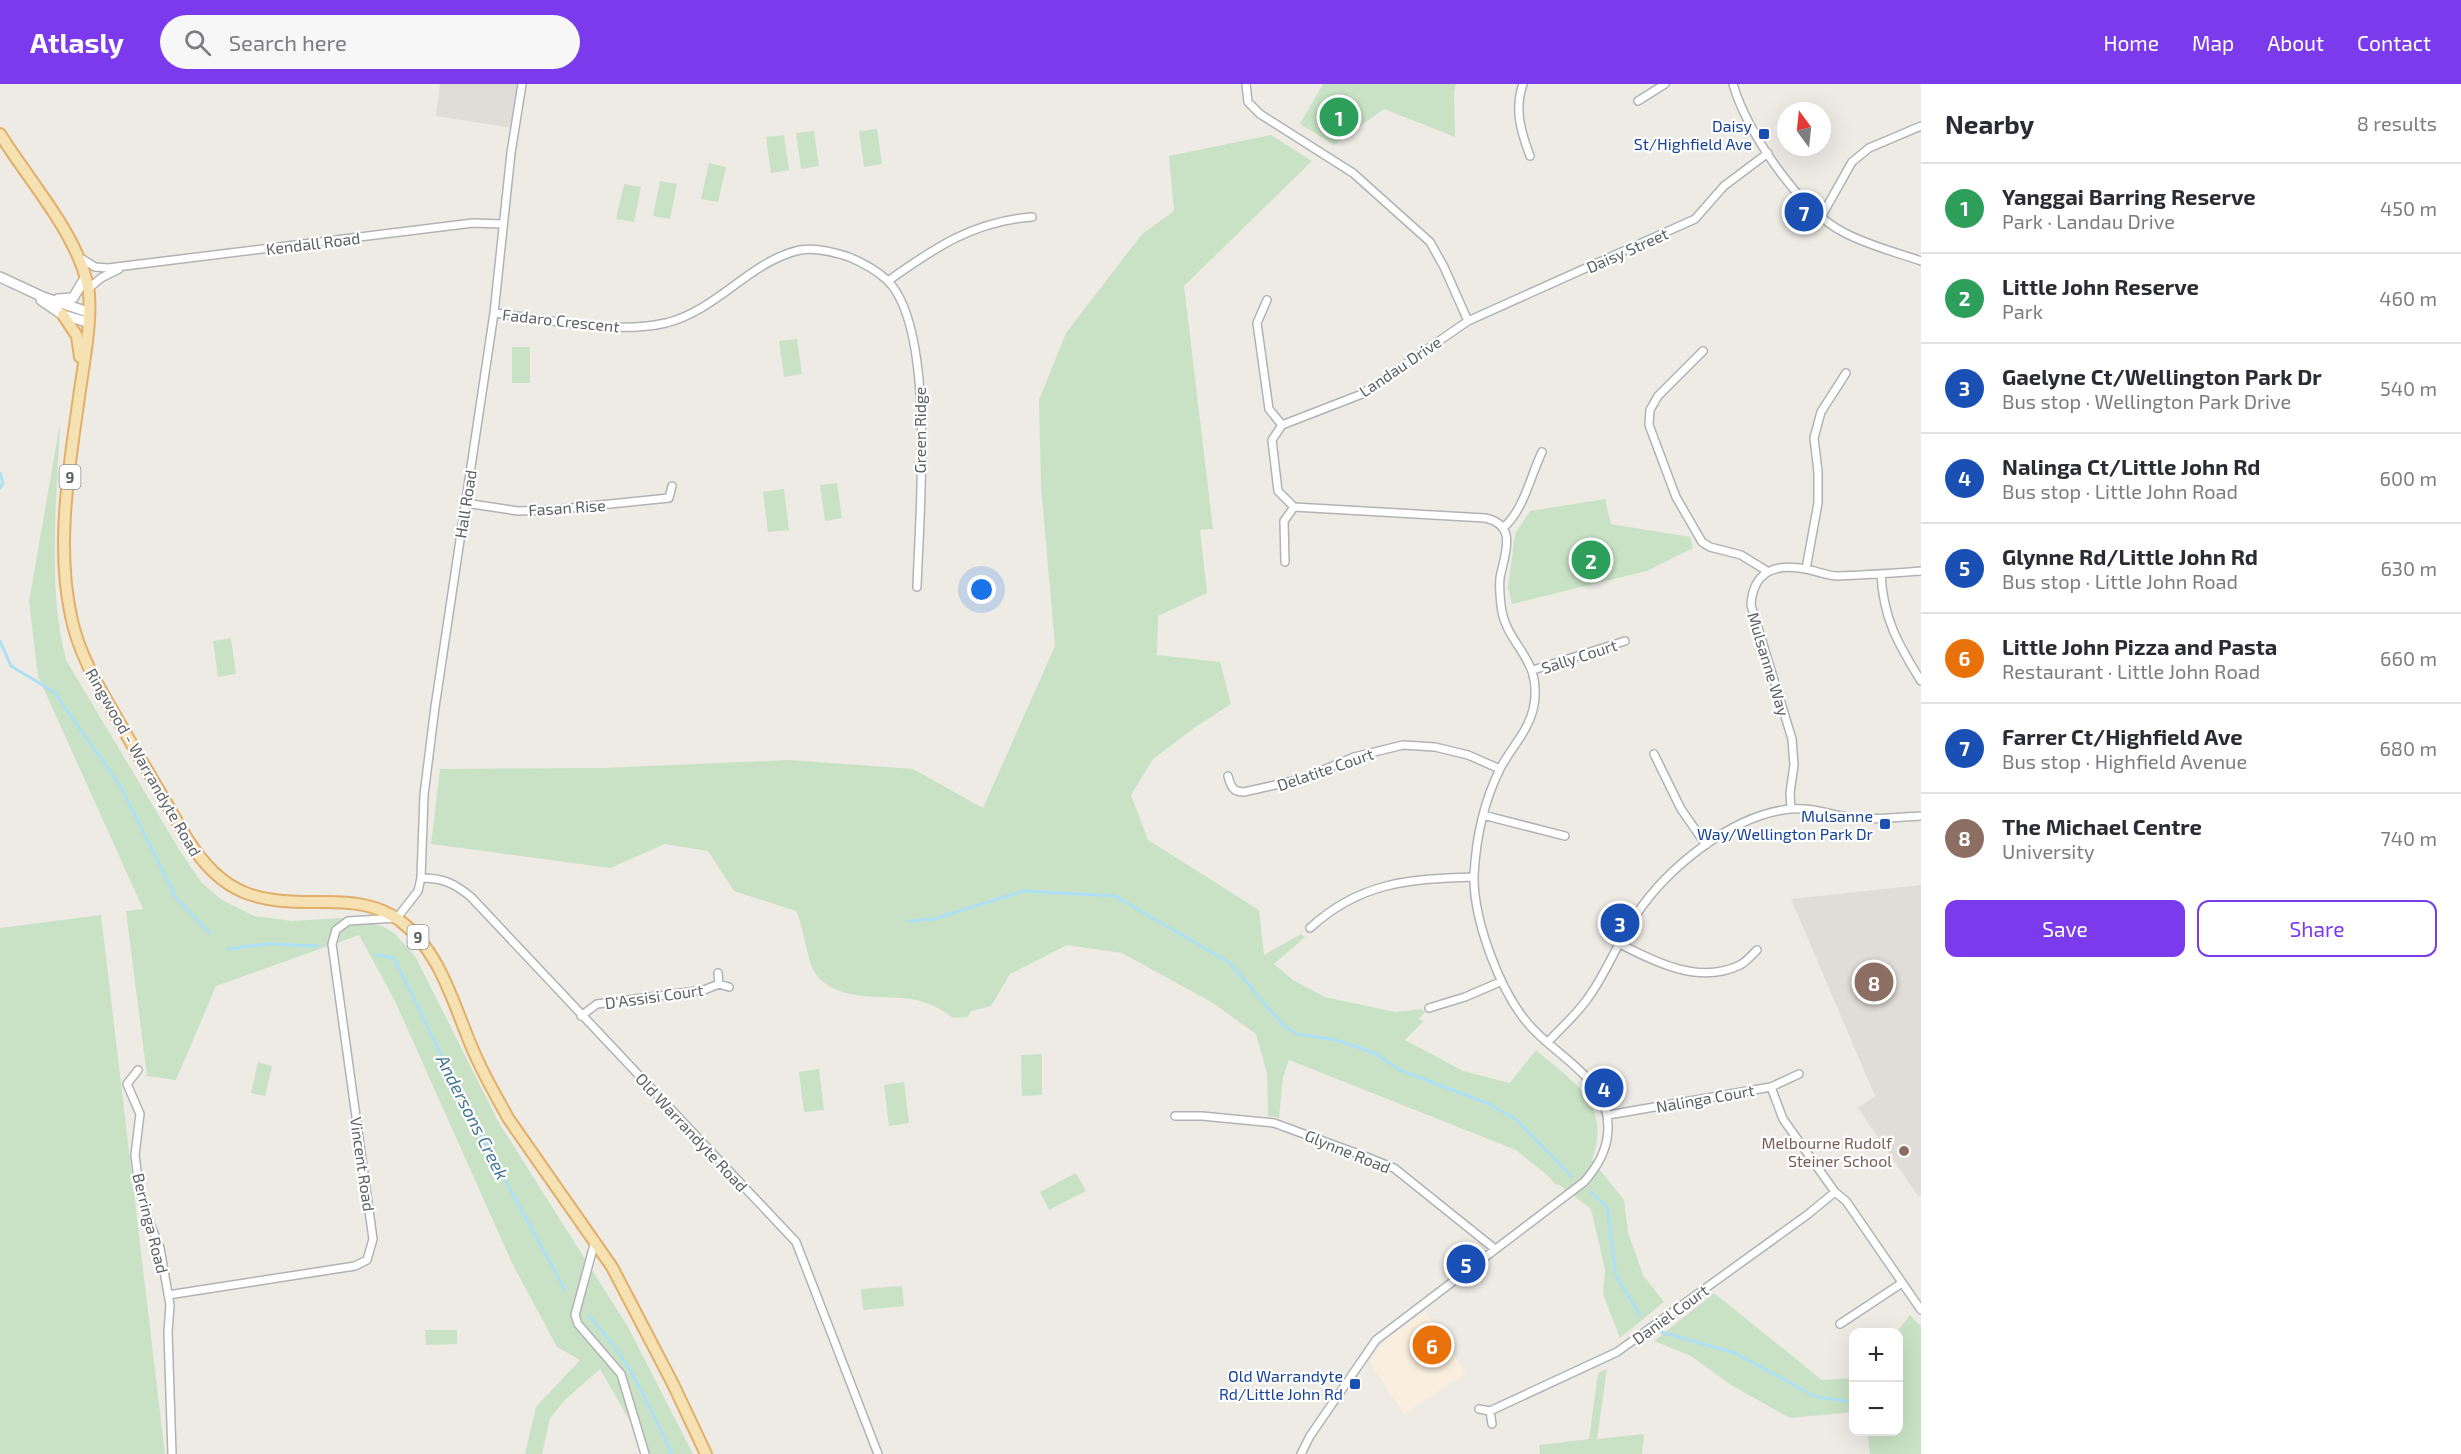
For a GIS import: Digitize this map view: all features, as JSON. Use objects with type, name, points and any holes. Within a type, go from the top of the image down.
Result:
[{"type":"main road","name":"Ringwood - Warrandyte Road","points":[[0,134],[69,237],[79,257],[87,283],[88,317],[65,541],[68,597],[75,632],[96,681],[191,846],[202,862],[223,881],[254,897],[274,901],[366,904],[397,918],[423,941],[436,964],[478,1061],[508,1118],[595,1241],[627,1294],[706,1454]]},
{"type":"main road","points":[[0,277],[88,317]]},
{"type":"main road","points":[[44,297],[73,298],[87,283]]},
{"type":"main road","points":[[29,291],[63,315],[77,336],[80,346],[77,414]]},
{"type":"main road","points":[[63,315],[88,317]]},
{"type":"street","name":"Hall Road","points":[[397,918],[418,891],[421,878],[421,832],[425,784],[494,313],[503,224],[522,84]]},
{"type":"street","points":[[1246,84],[1248,102],[1260,114],[1353,173],[1430,242],[1468,321]]},
{"type":"street","points":[[1522,84],[1519,95],[1520,126],[1530,156]]},
{"type":"street","points":[[1638,101],[1665,84]]},
{"type":"street","points":[[1733,84],[1739,105],[1768,153],[1803,201],[1841,231],[1857,239],[1921,261]]},
{"type":"street","points":[[1821,217],[1852,162],[1869,148],[1921,126]]},
{"type":"street","name":"Daisy Street","points":[[1468,321],[1695,219],[1724,186],[1768,153]]},
{"type":"street","points":[[888,281],[940,245],[980,227],[1032,217]]},
{"type":"street","name":"Kendall Road","points":[[79,257],[100,269],[473,223],[503,224]]},
{"type":"street","name":"Fadaro Crescent","points":[[494,313],[622,328],[666,323],[703,308],[775,257],[803,250],[831,252],[858,261],[888,281]]},
{"type":"street","name":"Kendall Road","points":[[87,283],[124,267]]},
{"type":"street","name":"Green Ridge","points":[[888,281],[900,299],[912,329],[918,368],[921,411],[917,587]]},
{"type":"street","points":[[1267,300],[1257,323],[1269,409],[1282,425],[1272,440],[1278,491],[1294,507],[1485,518],[1493,520],[1503,528],[1508,543],[1499,588],[1501,609],[1508,627],[1533,670],[1536,690],[1533,711],[1519,740],[1500,769],[1483,815],[1474,877],[1482,931],[1500,982],[1533,1029],[1584,1074],[1601,1094],[1608,1115],[1608,1135],[1603,1155],[1584,1182],[1376,1340],[1310,1436],[1301,1454]]},
{"type":"street","name":"Landau Drive","points":[[1282,425],[1362,394],[1468,321]]},
{"type":"street","points":[[1703,351],[1658,396],[1650,410],[1649,425],[1676,497],[1702,542],[1710,547],[1741,555],[1767,571],[1780,568],[1806,569],[1834,576],[1921,571]]},
{"type":"street","points":[[1806,569],[1818,503],[1815,438],[1821,412],[1846,373]]},
{"type":"street","points":[[1503,528],[1517,513],[1542,452]]},
{"type":"street","points":[[672,486],[669,498],[675,506]]},
{"type":"street","name":"Fasan Rise","points":[[465,503],[518,511],[551,510],[669,498]]},
{"type":"street","points":[[1285,562],[1284,521],[1294,507]]},
{"type":"street","name":"Mulsanne Way","points":[[1767,571],[1755,587],[1751,605],[1792,739],[1794,765],[1790,793],[1791,809]]},
{"type":"street","points":[[1881,574],[1882,599],[1888,622],[1896,641],[1921,681]]},
{"type":"street","name":"Sally Court","points":[[1533,670],[1625,641]]},
{"type":"street","name":"Delatite Court","points":[[1228,776],[1231,787],[1237,792],[1244,792],[1302,779],[1354,757],[1403,745],[1435,747],[1468,755],[1500,769]]},
{"type":"street","points":[[1654,754],[1681,809],[1706,845]]},
{"type":"street","points":[[1548,1042],[1588,999],[1634,917],[1651,895],[1676,869],[1706,845],[1744,822],[1772,812],[1791,809],[1811,808],[1862,818],[1921,816]]},
{"type":"street","points":[[1483,815],[1565,836]]},
{"type":"street","points":[[1310,928],[1327,913],[1360,894],[1381,886],[1407,880],[1474,877]]},
{"type":"street","name":"Old Warrandyte Road","points":[[421,878],[447,880],[464,891],[796,1242],[878,1454]]},
{"type":"street","name":"Vincent Road","points":[[168,1295],[355,1266],[367,1260],[374,1239],[332,945],[336,930],[348,921],[397,918]]},
{"type":"street","points":[[1620,944],[1661,964],[1675,969],[1698,972],[1721,971],[1740,965],[1757,950]]},
{"type":"street","points":[[718,973],[719,984]]},
{"type":"street","points":[[1429,1008],[1465,998],[1500,982]]},
{"type":"street","name":"D'Assisi Court","points":[[581,1016],[597,1004],[704,990],[719,984],[729,987]]},
{"type":"street","name":"Berringa Road","points":[[138,1070],[127,1084],[140,1114],[135,1155],[138,1179],[144,1209],[160,1248],[168,1295],[172,1454]]},
{"type":"street","name":"Nalinga Court","points":[[1608,1115],[1771,1087],[1799,1074]]},
{"type":"street","points":[[1771,1087],[1783,1119],[1835,1192],[1846,1201],[1921,1310]]},
{"type":"street","name":"Glynne Road","points":[[1175,1116],[1231,1118],[1274,1123],[1394,1168],[1496,1249]]},
{"type":"street","name":"Daniel Court","points":[[1490,1411],[1617,1352],[1807,1215],[1835,1192]]},
{"type":"street","points":[[595,1241],[575,1315],[578,1324],[621,1374],[645,1454]]},
{"type":"street","points":[[1840,1324],[1902,1283]]},
{"type":"street","points":[[1479,1408],[1490,1411],[1492,1424]]},
{"type":"shaded area","points":[[440,84],[518,84],[511,128],[436,116]]},
{"type":"shaded area","points":[[1921,885],[1921,1195],[1918,1196],[1858,1108],[1875,1096],[1791,899]]},
{"type":"shaded area","points":[[1426,1311],[1466,1373],[1404,1414],[1370,1363],[1386,1339]]},
{"type":"green space","points":[[1323,84],[1456,84],[1454,92],[1455,137],[1384,109],[1334,145],[1300,124]]},
{"type":"green space","points":[[877,129],[882,164],[864,167],[859,131]]},
{"type":"green space","points":[[814,131],[819,166],[801,169],[796,133]]},
{"type":"green space","points":[[784,135],[789,170],[771,173],[766,137]]},
{"type":"green space","points":[[1271,135],[1312,161],[1184,286],[1213,529],[1200,530],[1207,593],[1158,616],[1157,655],[1220,662],[1231,704],[1153,759],[1131,795],[1148,840],[1259,910],[1264,955],[1301,934],[1305,937],[1274,964],[1293,980],[1325,997],[1395,1012],[1422,1009],[1425,1012],[1419,1019],[1424,1021],[1405,1040],[1463,1071],[1510,1083],[1536,1050],[1576,1084],[1593,1108],[1597,1123],[1597,1140],[1592,1160],[1624,1200],[1628,1232],[1643,1275],[1664,1302],[1620,1338],[1603,1294],[1605,1270],[1591,1209],[1558,1184],[1556,1185],[1516,1150],[1289,1060],[1283,1077],[1279,1118],[1268,1116],[1267,1073],[1256,1034],[1213,1003],[1122,953],[1067,945],[1010,974],[991,1006],[972,1011],[967,1017],[953,1018],[922,1002],[846,993],[823,982],[812,968],[796,911],[734,891],[708,851],[665,844],[610,868],[431,844],[440,769],[603,768],[790,760],[913,769],[983,808],[1055,646],[1041,486],[1039,400],[1066,333],[1142,234],[1174,211],[1169,156]]},
{"type":"green space","points":[[709,163],[726,167],[718,202],[701,199]]},
{"type":"green space","points":[[660,181],[677,184],[670,219],[653,216]]},
{"type":"green space","points":[[624,184],[641,187],[634,222],[616,219]]},
{"type":"green space","points":[[797,339],[802,374],[784,377],[779,341]]},
{"type":"green space","points":[[512,347],[530,347],[530,383],[512,383]]},
{"type":"green space","points":[[60,423],[55,573],[60,632],[66,660],[180,851],[201,882],[222,900],[254,916],[292,921],[342,918],[382,926],[394,933],[415,956],[499,1123],[628,1327],[693,1454],[649,1454],[600,1369],[566,1399],[550,1418],[542,1454],[525,1454],[536,1407],[580,1360],[557,1347],[512,1263],[395,1001],[359,935],[216,986],[176,1080],[147,1076],[126,911],[143,909],[38,676],[29,602]]},
{"type":"green space","points":[[837,483],[842,518],[825,521],[820,485]]},
{"type":"green space","points":[[784,489],[789,530],[768,532],[763,492]]},
{"type":"green space","points":[[1605,499],[1611,524],[1690,537],[1693,548],[1647,571],[1512,604],[1508,588],[1515,534],[1530,511]]},
{"type":"green space","points":[[231,638],[236,674],[218,677],[213,641]]},
{"type":"green space","points":[[101,915],[165,1454],[0,1454],[0,928]]},
{"type":"green space","points":[[1042,1054],[1042,1095],[1022,1096],[1021,1055]]},
{"type":"green space","points":[[258,1062],[272,1066],[265,1096],[251,1093]]},
{"type":"green space","points":[[819,1069],[824,1110],[804,1112],[799,1072]]},
{"type":"green space","points":[[904,1082],[909,1123],[889,1126],[884,1085]]},
{"type":"green space","points":[[1076,1173],[1086,1191],[1049,1210],[1040,1192]]},
{"type":"green space","points":[[902,1286],[904,1306],[863,1310],[861,1289]]},
{"type":"green space","points":[[1714,1293],[1822,1380],[1849,1378],[1849,1412],[1790,1418],[1731,1385],[1691,1356],[1654,1341]]},
{"type":"green space","points":[[1910,1315],[1921,1326],[1921,1454],[1870,1454],[1868,1436],[1903,1436],[1903,1328],[1900,1328]]},
{"type":"green space","points":[[425,1330],[457,1330],[457,1344],[426,1345]]},
{"type":"green space","points":[[1607,1369],[1597,1439],[1644,1434],[1642,1454],[1540,1454],[1539,1445],[1589,1439],[1598,1373]]},
{"type":"waterway","name":"Andersons Creek","points":[[0,473],[3,483],[0,488]]},
{"type":"waterway","name":"Andersons Creek","points":[[0,641],[11,666],[54,692],[121,787],[176,898],[210,933]]},
{"type":"waterway","points":[[908,921],[934,919],[1023,891],[1115,896],[1230,963],[1283,1025],[1297,1034],[1336,1040],[1374,1053],[1400,1070],[1489,1104],[1517,1120],[1571,1176]]},
{"type":"waterway","name":"Andersons Creek","points":[[228,949],[266,944],[318,946]]},
{"type":"waterway","name":"Andersons Creek","points":[[376,955],[394,958],[481,1136],[565,1290]]},
{"type":"waterway","name":"Andersons Creek","points":[[1591,1192],[1607,1207],[1616,1276],[1640,1315]]},
{"type":"waterway","name":"Andersons Creek","points":[[589,1316],[627,1365],[672,1454]]},
{"type":"waterway","points":[[1661,1332],[1735,1353],[1816,1397],[1849,1401]]},
{"type":"place","name":"Yanggai Barring Reserve","points":[[1339,117]]},
{"type":"place","name":"Daisy St/Highfield Ave","points":[[1764,134]]},
{"type":"place","name":"Farrer Ct/Highfield Ave","points":[[1804,212]]},
{"type":"place","name":"Little John Reserve","points":[[1591,560]]},
{"type":"place","name":"Mulsanne Way/Wellington Park Dr","points":[[1885,824]]},
{"type":"place","name":"Gaelyne Ct/Wellington Park Dr","points":[[1620,923]]},
{"type":"place","name":"The Michael Centre","points":[[1874,982]]},
{"type":"place","name":"Nalinga Ct/Little John Rd","points":[[1604,1088]]},
{"type":"place","name":"Melbourne Rudolf Steiner School","points":[[1904,1151]]},
{"type":"place","name":"Glynne Rd/Little John Rd","points":[[1466,1264]]},
{"type":"place","name":"Little John Pizza and Pasta","points":[[1432,1345]]},
{"type":"place","name":"Old Warrandyte Rd/Little John Rd","points":[[1355,1384]]}]
